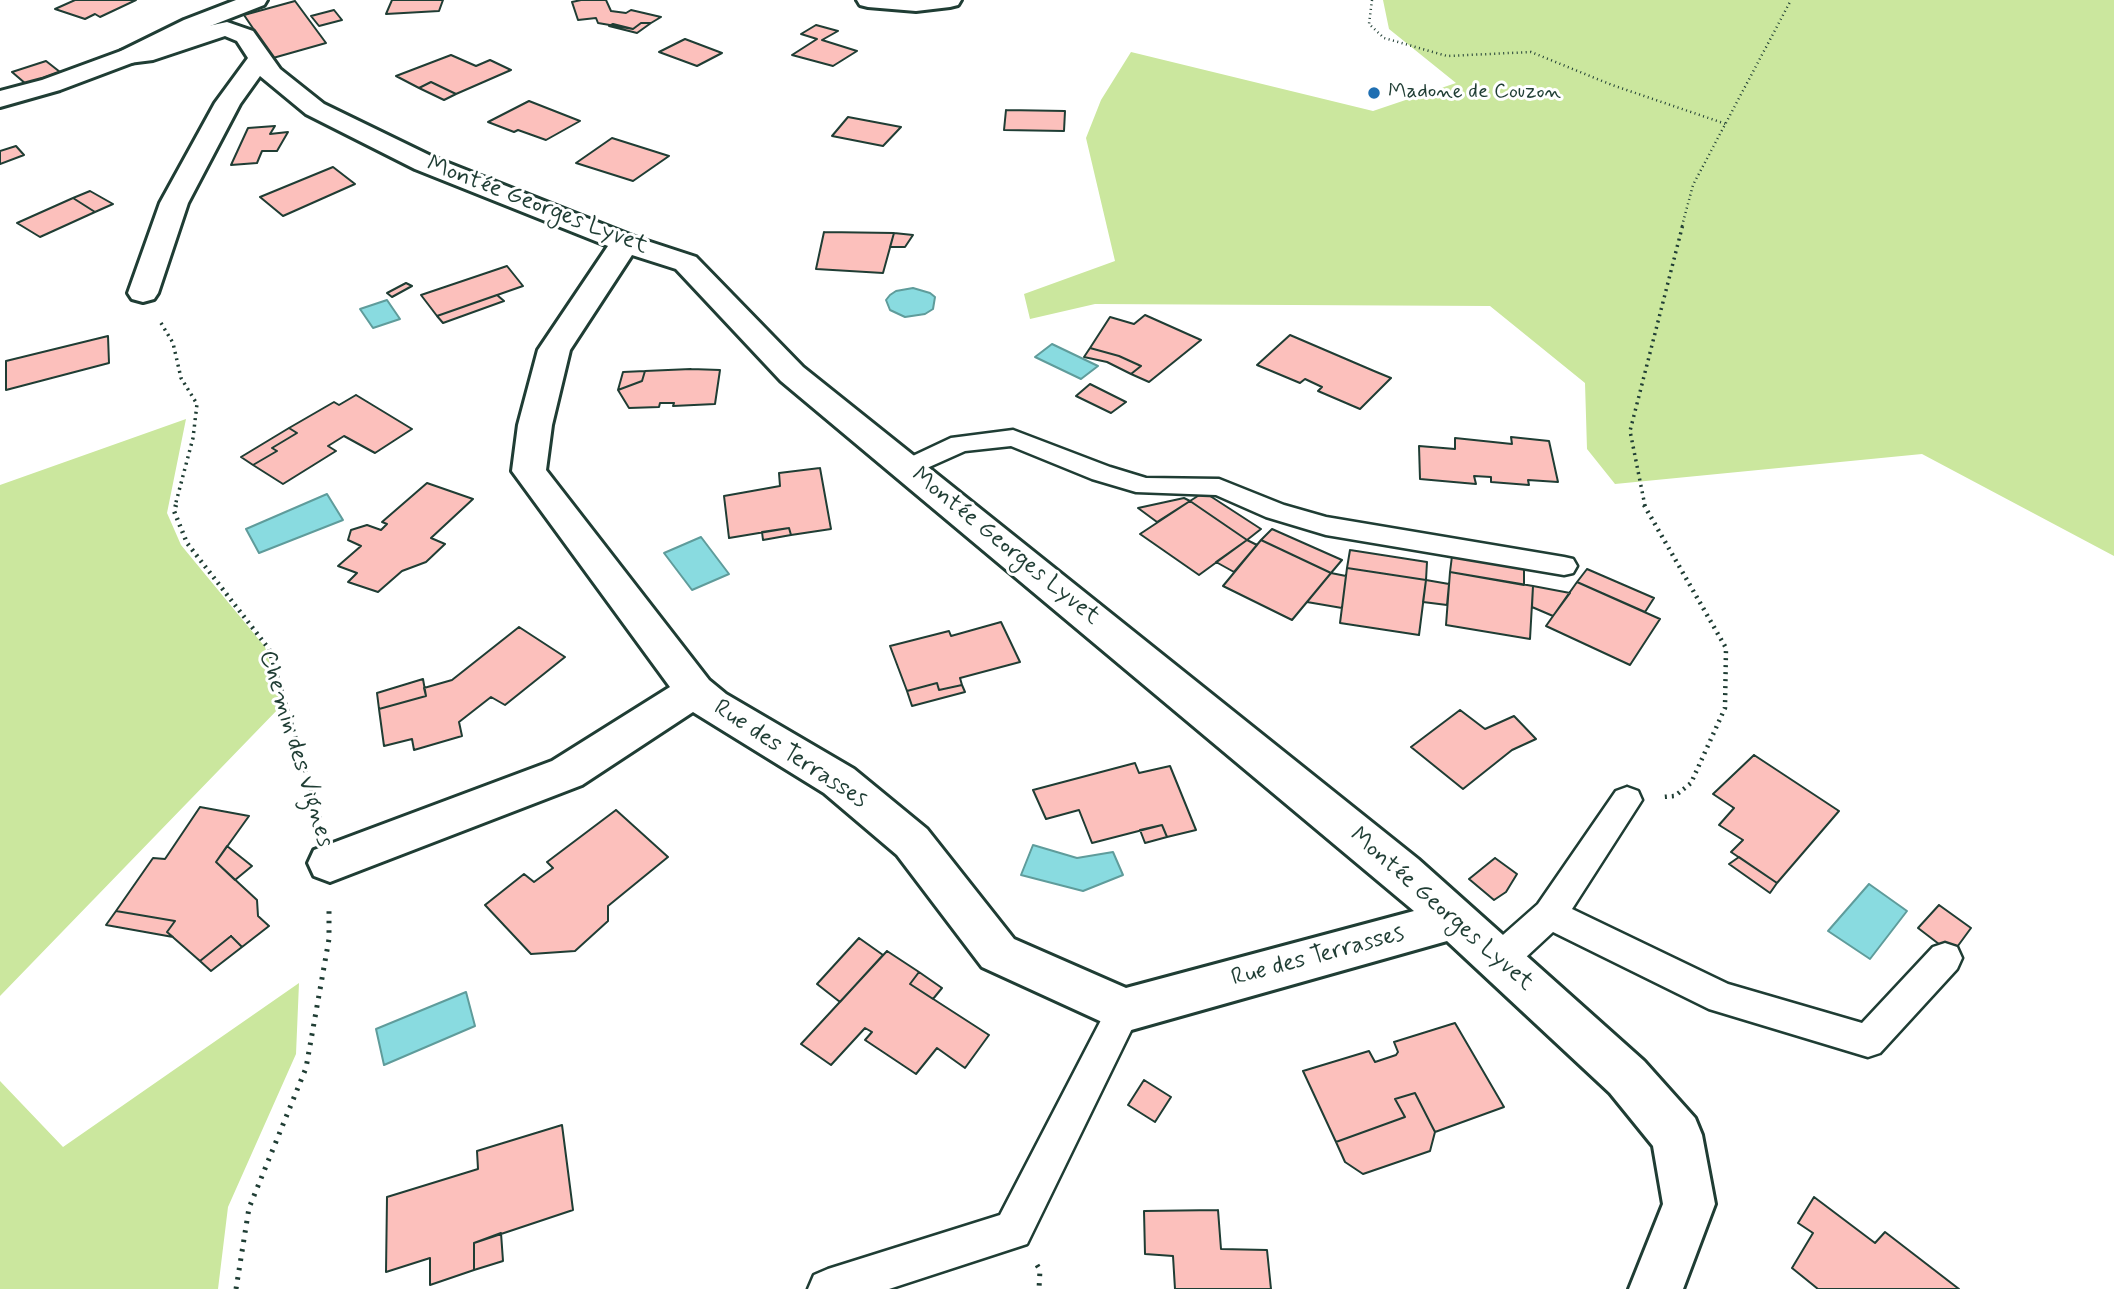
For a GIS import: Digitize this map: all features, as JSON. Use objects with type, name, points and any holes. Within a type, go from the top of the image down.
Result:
[{"type":"street","points":[[868,0],[916,4],[950,0]]},
{"type":"street","points":[[0,99],[51,85],[128,56],[245,1]]},
{"type":"street","name":"Montée Georges Lyvet","points":[[128,56],[153,53],[202,34],[227,29],[245,36],[271,74],[315,109],[424,163],[625,243],[686,263],[792,374],[1402,872],[1628,1077],[1677,1135],[1689,1204],[1656,1289]]},
{"type":"street","points":[[143,293],[174,203],[228,103],[260,60]]},
{"type":"street","name":"Rue des Terrasses","points":[[625,243],[554,349],[535,425],[529,471],[695,691],[712,705],[839,781],[912,842],[998,953],[1124,1010],[1452,920]]},
{"type":"street","points":[[330,863],[567,773],[695,691]]},
{"type":"lane","points":[[909,468],[960,444],[1013,438],[1101,473],[1145,486],[1219,487],[1275,511],[1326,526],[1564,566]]},
{"type":"lane","points":[[1499,960],[1550,914],[1627,800]]},
{"type":"lane","points":[[1550,914],[1721,998],[1868,1041],[1945,958]]},
{"type":"lane","points":[[828,1289],[1013,1230],[1124,1010]]},
{"type":"path","points":[[1372,0],[1369,24],[1384,38],[1447,56],[1531,52],[1612,85],[1726,124]]},
{"type":"path","points":[[1627,800],[1675,796],[1691,783],[1725,708],[1726,649],[1645,508],[1630,431],[1693,185],[1791,0]]},
{"type":"path","name":"Chemin des Vignes","points":[[143,293],[173,343],[181,378],[197,404],[193,438],[174,511],[187,543],[269,649],[314,793],[330,863],[329,939],[306,1068],[249,1208],[236,1289]]},
{"type":"green space","points":[[1383,0],[2114,0],[2114,556],[1922,454],[1615,484],[1587,449],[1585,383],[1490,306],[1095,304],[1030,319],[1024,294],[1115,261],[1086,138],[1101,100],[1131,52],[1373,111],[1456,83],[1389,29]]},
{"type":"green space","points":[[186,419],[167,513],[181,545],[265,647],[282,705],[0,996],[0,485]]},
{"type":"green space","points":[[299,983],[296,1054],[228,1207],[218,1289],[0,1289],[0,1081],[63,1147]]},
{"type":"water","points":[[913,288],[935,297],[933,309],[925,314],[905,317],[890,310],[886,300],[890,295]]},
{"type":"water","points":[[387,300],[400,319],[373,328],[360,309]]},
{"type":"water","points":[[1052,344],[1098,366],[1081,379],[1035,357]]},
{"type":"water","points":[[327,494],[343,520],[259,553],[246,529]]},
{"type":"water","points":[[701,537],[729,574],[692,590],[664,553]]},
{"type":"water","points":[[1033,845],[1077,858],[1113,852],[1123,875],[1083,891],[1021,875]]},
{"type":"water","points":[[1869,884],[1907,911],[1870,959],[1828,931]]},
{"type":"water","points":[[466,992],[475,1026],[384,1065],[376,1029]]},
{"type":"building","points":[[75,0],[136,0],[100,17],[95,14],[85,19],[55,9]]},
{"type":"building","points":[[392,0],[443,0],[439,11],[386,14]]},
{"type":"building","points":[[606,0],[611,11],[626,13],[631,10],[661,17],[651,23],[641,23],[633,29],[598,23],[596,18],[578,20],[572,2]]},
{"type":"building","points":[[295,1],[326,43],[273,58],[244,15]]},
{"type":"building","points":[[334,10],[342,20],[319,26],[311,16]]},
{"type":"building","points":[[641,23],[651,23],[637,33],[609,26],[613,24],[633,29]]},
{"type":"building","points":[[816,25],[838,31],[822,40],[857,51],[833,66],[792,55],[817,39],[801,34]]},
{"type":"building","points":[[685,39],[722,53],[697,66],[659,52]]},
{"type":"building","points":[[451,55],[476,66],[490,60],[511,70],[456,94],[431,82],[419,88],[396,76]]},
{"type":"building","points":[[46,61],[60,72],[26,84],[12,72]]},
{"type":"building","points":[[431,82],[456,94],[444,100],[419,88]]},
{"type":"building","points":[[529,101],[580,121],[546,140],[488,122]]},
{"type":"building","points":[[1006,110],[1065,111],[1064,131],[1004,130]]},
{"type":"building","points":[[848,117],[901,127],[883,146],[832,136]]},
{"type":"building","points":[[275,126],[270,134],[288,132],[277,151],[262,151],[257,163],[231,165],[248,128]]},
{"type":"building","points":[[612,138],[669,156],[633,181],[576,163]]},
{"type":"building","points":[[16,146],[24,155],[0,164],[0,151]]},
{"type":"building","points":[[333,167],[355,184],[283,216],[260,197]]},
{"type":"building","points":[[90,191],[113,204],[95,212],[73,198]]},
{"type":"building","points":[[73,198],[95,212],[40,237],[17,223]]},
{"type":"building","points":[[824,232],[894,233],[883,273],[816,269]]},
{"type":"building","points":[[894,233],[913,235],[905,247],[890,247]]},
{"type":"building","points":[[507,266],[523,286],[437,316],[421,295]]},
{"type":"building","points":[[406,283],[412,286],[392,297],[387,293]]},
{"type":"building","points":[[497,295],[504,301],[443,323],[437,316]]},
{"type":"building","points":[[1145,315],[1201,340],[1149,382],[1131,374],[1141,366],[1119,356],[1090,348],[1110,317],[1134,324]]},
{"type":"building","points":[[1290,335],[1391,378],[1360,409],[1318,391],[1322,387],[1305,379],[1300,383],[1257,365]]},
{"type":"building","points":[[108,336],[109,363],[6,390],[6,361]]},
{"type":"building","points":[[1090,348],[1119,356],[1141,366],[1131,374],[1107,362],[1084,357]]},
{"type":"building","points":[[720,370],[715,404],[673,406],[674,403],[660,403],[659,407],[629,408],[618,390],[642,381],[645,371]]},
{"type":"building","points":[[645,371],[642,381],[618,390],[623,372]]},
{"type":"building","points":[[1090,384],[1126,402],[1111,413],[1076,396]]},
{"type":"building","points":[[356,395],[412,429],[375,453],[344,436],[328,446],[336,451],[283,484],[253,465],[277,451],[272,448],[297,433],[289,428],[334,402],[339,405]]},
{"type":"building","points":[[289,428],[297,433],[272,448],[277,451],[253,465],[241,457]]},
{"type":"building","points":[[1511,437],[1549,441],[1558,482],[1528,480],[1529,485],[1491,482],[1491,477],[1474,476],[1476,484],[1420,479],[1419,446],[1455,449],[1455,438],[1512,444]]},
{"type":"building","points":[[820,468],[831,529],[791,535],[789,528],[729,538],[724,496],[780,486],[779,473]]},
{"type":"building","points":[[427,483],[473,499],[431,538],[445,544],[426,562],[402,571],[378,592],[348,582],[357,573],[338,566],[361,546],[348,540],[351,530],[367,525],[381,530],[387,524],[382,522]]},
{"type":"building","points":[[1204,492],[1261,529],[1247,540],[1190,501]]},
{"type":"building","points":[[1184,498],[1190,501],[1157,522],[1138,508]]},
{"type":"building","points":[[1190,501],[1247,540],[1199,575],[1140,534]]},
{"type":"building","points":[[789,528],[791,535],[763,540],[762,532]]},
{"type":"building","points":[[1272,529],[1342,560],[1331,573],[1261,540]]},
{"type":"building","points":[[1247,540],[1257,545],[1234,572],[1216,562]]},
{"type":"building","points":[[1261,540],[1331,573],[1292,620],[1223,586]]},
{"type":"building","points":[[1350,550],[1427,562],[1426,580],[1347,568]]},
{"type":"building","points":[[1452,556],[1524,568],[1524,585],[1450,572]]},
{"type":"building","points":[[1347,568],[1426,580],[1419,635],[1340,623]]},
{"type":"building","points":[[1587,569],[1654,598],[1645,612],[1577,582]]},
{"type":"building","points":[[1450,572],[1533,586],[1530,639],[1446,625]]},
{"type":"building","points":[[1331,573],[1346,576],[1342,608],[1307,602]]},
{"type":"building","points":[[1426,580],[1449,584],[1447,605],[1423,602]]},
{"type":"building","points":[[1577,582],[1660,619],[1630,665],[1546,626]]},
{"type":"building","points":[[1533,586],[1570,593],[1553,616],[1532,607]]},
{"type":"building","points":[[1001,622],[1020,662],[960,678],[962,685],[939,690],[937,683],[907,691],[890,646],[949,631],[951,636]]},
{"type":"building","points":[[519,627],[565,657],[505,705],[491,697],[459,722],[462,736],[414,750],[412,739],[384,746],[379,709],[426,696],[424,688],[452,680]]},
{"type":"building","points":[[423,679],[426,696],[379,709],[377,693]]},
{"type":"building","points":[[937,683],[939,690],[962,685],[965,692],[912,706],[907,691]]},
{"type":"building","points":[[1460,710],[1485,729],[1514,716],[1536,739],[1512,750],[1463,789],[1411,747]]},
{"type":"building","points":[[1754,755],[1839,811],[1777,883],[1731,852],[1743,840],[1719,825],[1734,808],[1713,794]]},
{"type":"building","points":[[1135,763],[1139,773],[1170,766],[1196,830],[1167,837],[1162,825],[1092,843],[1079,810],[1046,819],[1033,790]]},
{"type":"building","points":[[200,807],[249,816],[216,862],[257,900],[258,916],[269,926],[242,947],[231,936],[200,961],[167,932],[175,921],[116,911],[153,858],[165,859]]},
{"type":"building","points":[[616,810],[668,857],[608,906],[608,921],[575,951],[531,954],[485,905],[524,874],[534,882],[553,868],[547,862]]},
{"type":"building","points":[[1162,825],[1167,837],[1145,843],[1140,830]]},
{"type":"building","points":[[227,846],[252,866],[235,880],[216,862]]},
{"type":"building","points":[[1739,857],[1777,883],[1770,893],[1729,864]]},
{"type":"building","points":[[1495,858],[1517,874],[1506,892],[1494,900],[1469,879]]},
{"type":"building","points":[[1939,905],[1971,928],[1952,954],[1918,928]]},
{"type":"building","points":[[116,911],[175,921],[167,932],[173,937],[106,925]]},
{"type":"building","points":[[231,936],[242,947],[211,971],[200,961]]},
{"type":"building","points":[[859,938],[883,955],[840,1002],[817,984]]},
{"type":"building","points":[[887,951],[919,972],[910,984],[989,1035],[965,1068],[937,1048],[916,1074],[865,1040],[872,1032],[865,1028],[831,1065],[801,1044]]},
{"type":"building","points":[[919,972],[942,988],[933,999],[910,984]]},
{"type":"building","points":[[1455,1023],[1504,1107],[1435,1132],[1415,1093],[1395,1099],[1405,1117],[1336,1142],[1303,1071],[1369,1051],[1375,1062],[1396,1055],[1398,1052],[1394,1042]]},
{"type":"building","points":[[1144,1080],[1171,1097],[1155,1122],[1128,1105]]},
{"type":"building","points":[[1415,1093],[1435,1132],[1430,1151],[1363,1174],[1345,1162],[1336,1142],[1405,1117],[1395,1099]]},
{"type":"building","points":[[562,1125],[573,1210],[474,1243],[474,1270],[430,1285],[430,1258],[386,1272],[387,1197],[478,1169],[477,1151]]},
{"type":"building","points":[[1814,1197],[1875,1243],[1885,1232],[1959,1289],[1818,1289],[1792,1268],[1813,1233],[1798,1223]]},
{"type":"building","points":[[1218,1210],[1221,1249],[1267,1250],[1271,1289],[1175,1289],[1173,1256],[1145,1254],[1144,1211]]},
{"type":"building","points":[[501,1233],[503,1261],[474,1270],[474,1243]]},
{"type":"place","name":"Madone de Couzon","points":[[1374,93]]}]
